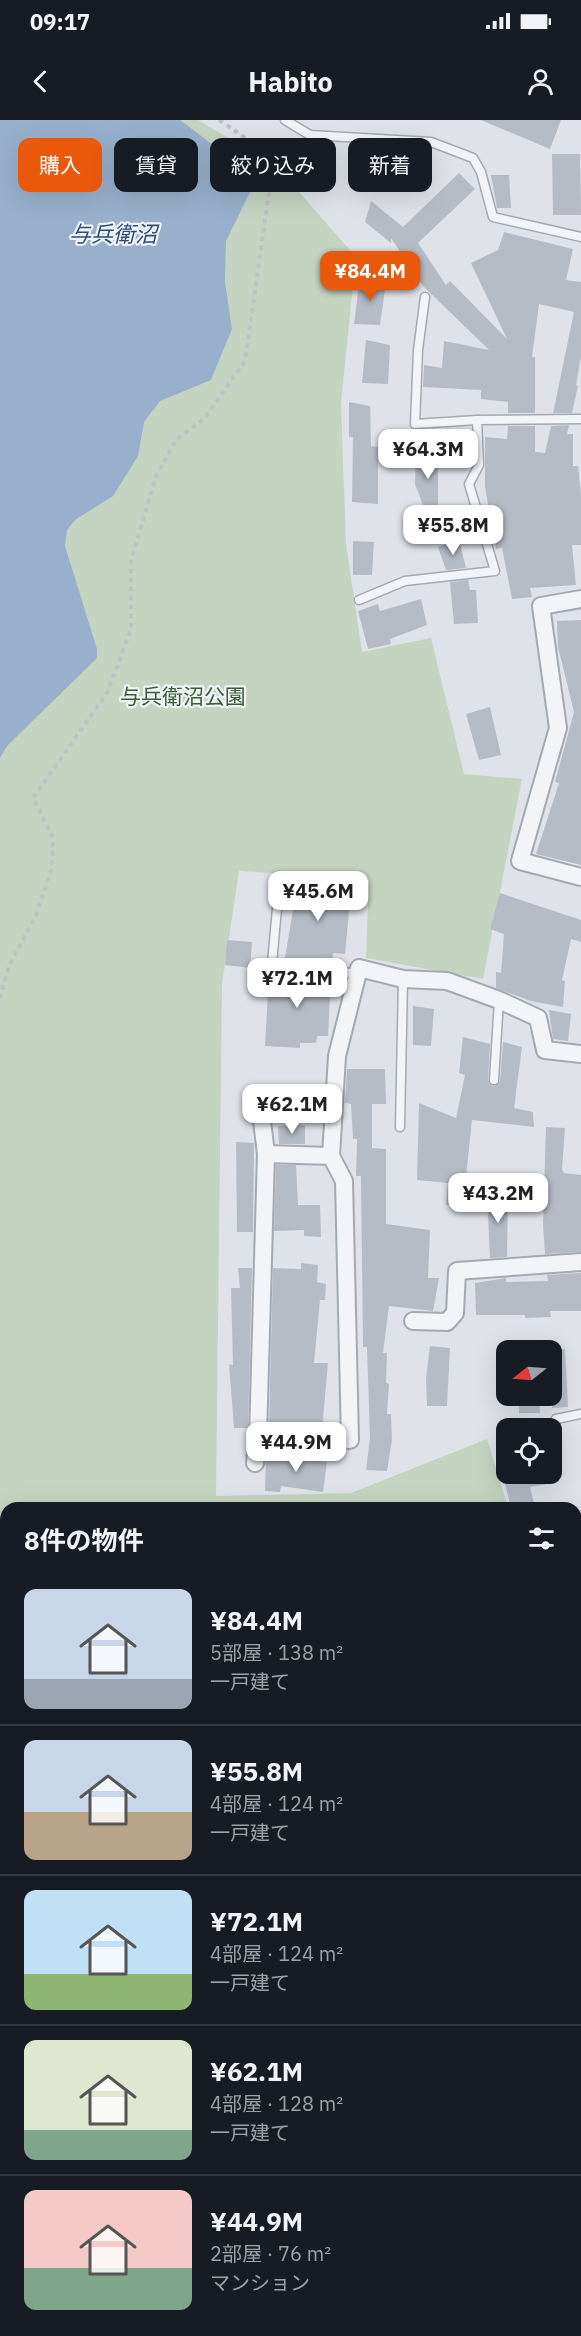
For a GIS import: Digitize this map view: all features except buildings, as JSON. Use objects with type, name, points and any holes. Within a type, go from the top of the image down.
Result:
[{"type":"street","points":[[581,599],[541,606],[558,728],[520,861],[581,877]]},
{"type":"street","points":[[258,1437],[350,1440],[344,1181],[331,1156],[337,1056],[359,968],[403,979],[447,981],[499,1000],[538,1018],[546,1050],[581,1054]]},
{"type":"street","points":[[255,1463],[258,1437],[266,1154],[262,1121]]},
{"type":"street","points":[[266,1154],[331,1156]]},
{"type":"street","points":[[413,1321],[447,1322],[455,1313],[457,1271],[581,1262]]},
{"type":"lane","points":[[285,120],[310,135],[431,142],[473,158],[481,172],[493,217],[581,237]]},
{"type":"lane","points":[[425,297],[418,350],[415,424],[477,420],[581,419]]},
{"type":"lane","points":[[359,600],[405,581],[495,571],[469,484],[479,465],[477,420]]},
{"type":"lane","points":[[280,876],[272,963],[358,974]]},
{"type":"lane","points":[[400,1127],[403,979]]},
{"type":"lane","points":[[494,1080],[499,1000]]},
{"type":"lane","points":[[561,1418],[581,1414]]},
{"type":"path","points":[[219,120],[246,138]]},
{"type":"path","points":[[0,998],[9,966],[36,915],[52,868],[52,838],[33,798],[107,693],[131,629],[131,561],[156,476],[176,440],[204,419],[245,361],[269,192]]},
{"type":"green space","name":"与兵衛沼公園","points":[[0,120],[198,120],[228,138],[210,138],[210,192],[299,192],[356,257],[341,403],[346,544],[362,652],[431,638],[464,774],[522,779],[483,979],[366,958],[369,879],[239,871],[222,984],[216,1496],[351,1493],[487,1439],[496,1468],[496,1484],[501,1484],[506,1502],[0,1502]]},
{"type":"water","name":"与兵衛沼","points":[[0,120],[180,120],[210,143],[210,192],[250,192],[226,241],[225,282],[232,329],[211,380],[160,401],[144,422],[138,456],[113,496],[75,520],[67,530],[65,546],[97,649],[97,658],[7,746],[0,758]]}]
